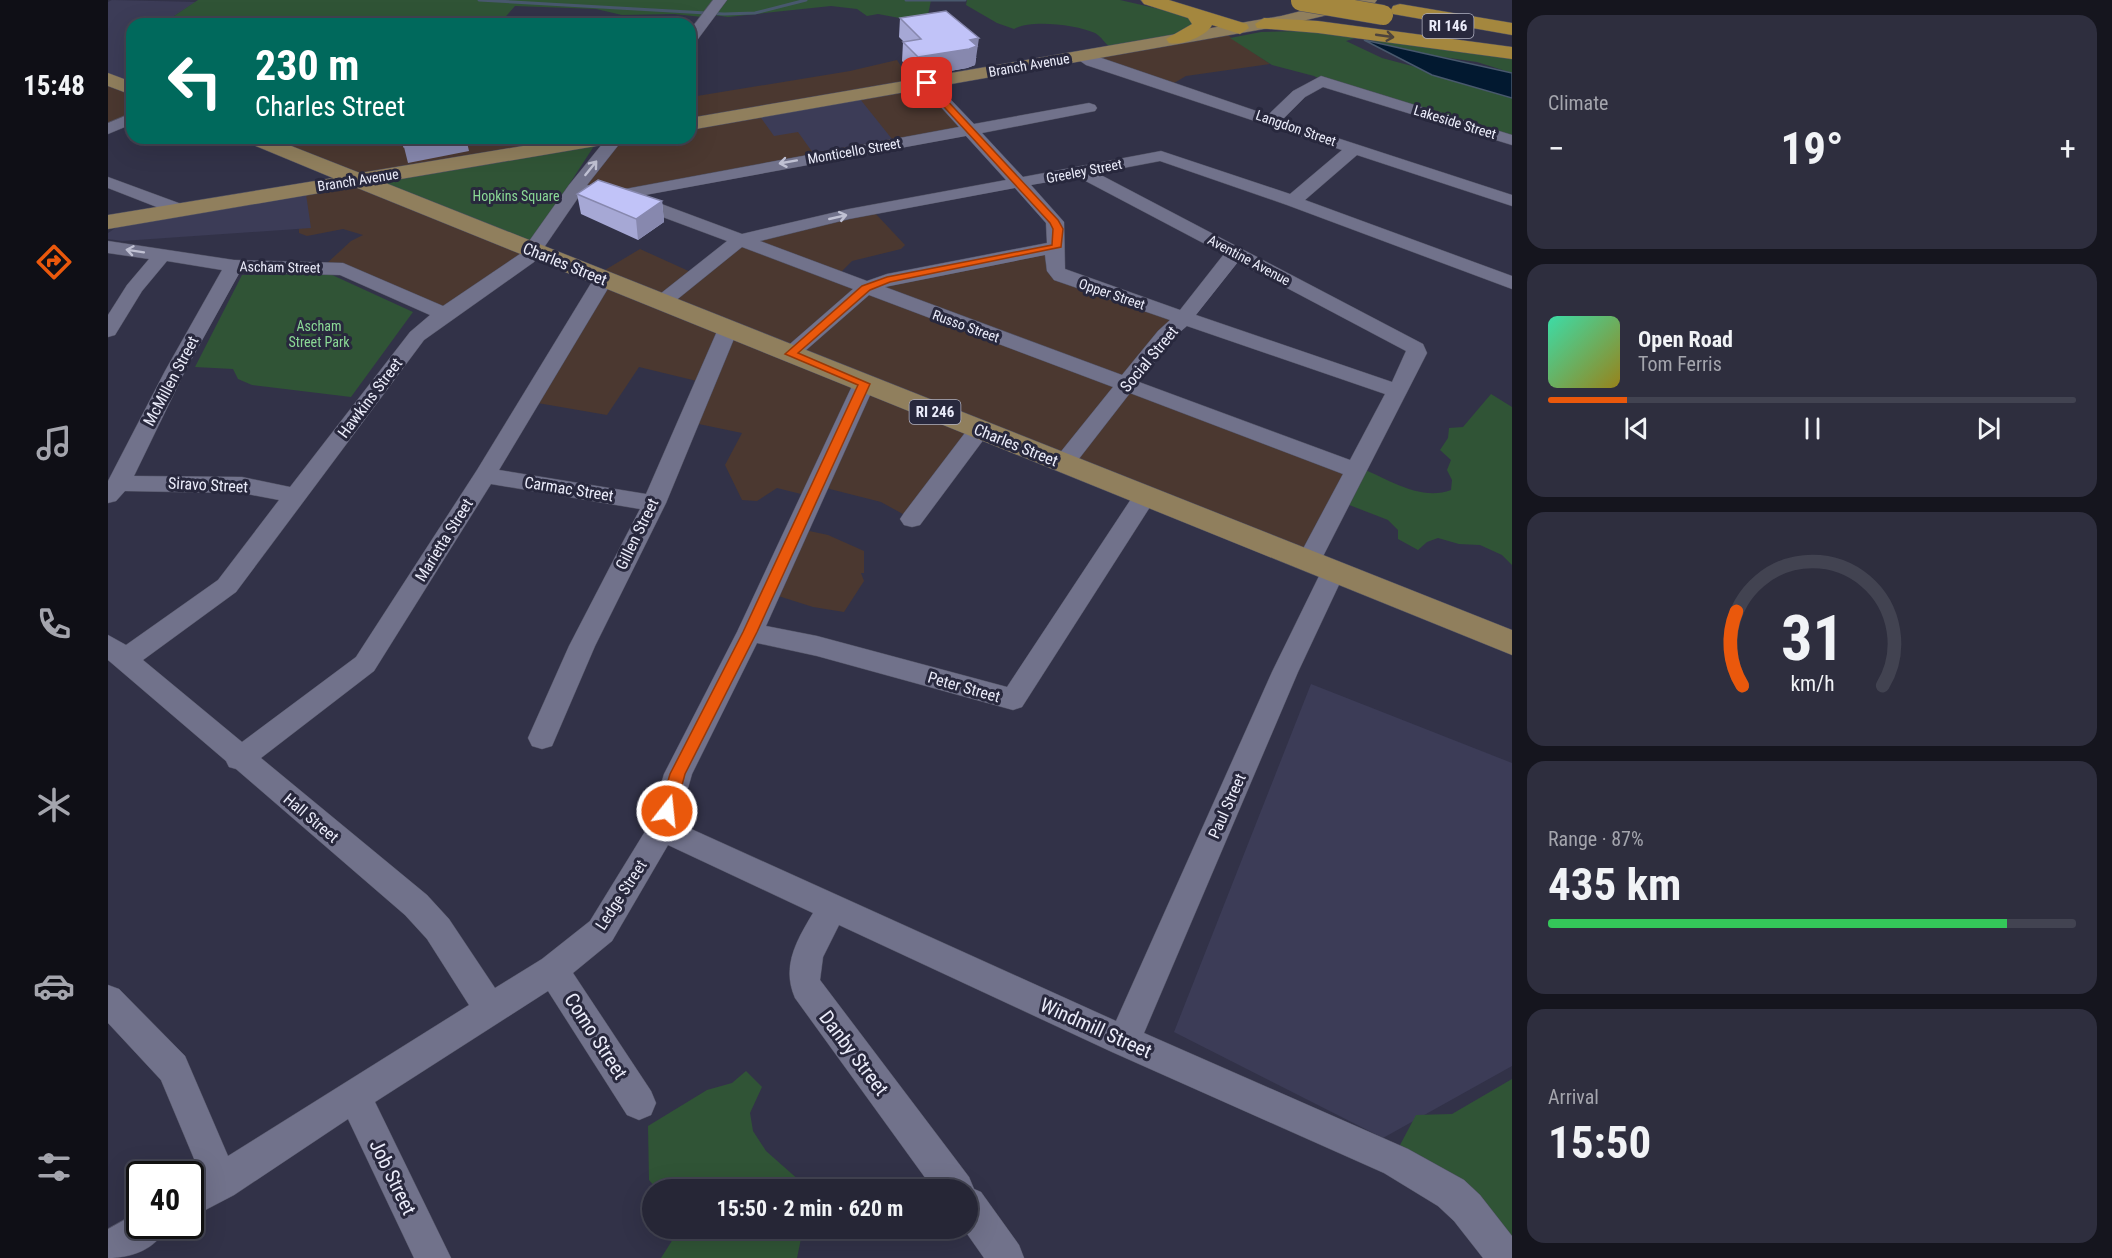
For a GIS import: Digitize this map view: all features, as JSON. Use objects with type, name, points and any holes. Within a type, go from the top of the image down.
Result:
[{"type":"highway","points":[[1150,0],[1240,28]]},
{"type":"highway","name":"RI 146","points":[[1298,1],[1391,12],[1512,37]]},
{"type":"highway","points":[[1335,5],[1328,18],[1333,24],[1354,31]]},
{"type":"highway","name":"RI 146","points":[[1335,5],[1512,29]]},
{"type":"highway","points":[[1176,39],[1203,26],[1195,15]]},
{"type":"highway","points":[[1264,24],[1354,31],[1512,53]]},
{"type":"main road","name":"Branch Avenue","points":[[696,123],[1264,24],[1335,5],[1368,0]]},
{"type":"main road","points":[[108,80],[126,87]]},
{"type":"main road","name":"Charles Street","points":[[268,144],[1512,643]]},
{"type":"main road","name":"Branch Avenue","points":[[108,222],[572,144]]},
{"type":"street","points":[[696,32],[713,9]]},
{"type":"street","name":"Langdon Street","points":[[1081,56],[1100,65],[1512,201]]},
{"type":"street","name":"Lakeside Street","points":[[1272,120],[1299,94],[1318,81],[1512,140]]},
{"type":"street","name":"Opper Street","points":[[927,83],[1054,222],[1058,229],[1053,264],[1055,271],[1061,276],[1398,391]]},
{"type":"street","name":"Monticello Street","points":[[620,195],[1089,108]]},
{"type":"street","points":[[108,129],[126,120]]},
{"type":"street","name":"Hawkins Street","points":[[116,652],[218,596],[417,336],[444,314],[534,251],[575,189],[611,144]]},
{"type":"street","points":[[1293,201],[1355,148]]},
{"type":"street","name":"Greeley Street","points":[[662,302],[740,240],[849,214],[1155,157],[1167,157],[1293,201],[1512,283]]},
{"type":"street","name":"Aventine Avenue","points":[[1082,172],[1416,348]]},
{"type":"street","points":[[108,182],[178,209]]},
{"type":"street","name":"Russo Street","points":[[575,189],[620,195],[1355,470]]},
{"type":"street","name":"Ascham Street","points":[[108,247],[234,266],[343,268],[444,314]]},
{"type":"street","points":[[790,354],[866,288],[887,280],[1056,247]]},
{"type":"street","name":"Social Street","points":[[1063,464],[1127,386],[1165,335],[1184,318],[1235,253]]},
{"type":"street","points":[[108,331],[134,289],[162,255]]},
{"type":"street","name":"McMillen Street","points":[[114,489],[234,266]]},
{"type":"street","name":"Marietta Street","points":[[239,759],[365,664],[485,475],[603,279]]},
{"type":"street","name":"Gillen Street","points":[[542,738],[582,646],[654,503],[728,329]]},
{"type":"street","name":"Paul Street","points":[[1124,1041],[1285,672],[1355,470],[1417,353],[1416,348]]},
{"type":"street","name":"Ledge Street","points":[[204,1192],[553,970],[601,931],[662,829],[678,774],[750,632],[864,384]]},
{"type":"street","points":[[912,519],[979,430]]},
{"type":"street","name":"Carmac Street","points":[[485,475],[654,503]]},
{"type":"street","name":"Siravo Street","points":[[114,489],[242,485],[296,496]]},
{"type":"street","name":"Peter Street","points":[[750,632],[817,646],[1013,699],[1145,496]]},
{"type":"street","name":"Hall Street","points":[[116,652],[239,759],[416,905],[438,929],[490,1010]]},
{"type":"street","name":"Windmill Street","points":[[662,829],[1124,1041],[1385,1157],[1438,1184],[1467,1208],[1506,1258]]},
{"type":"street","name":"Danby Street","points":[[833,907],[804,965],[801,977],[806,987],[948,1179]]},
{"type":"street","name":"Como Street","points":[[553,970],[639,1103]]},
{"type":"street","points":[[108,1000],[173,1068],[221,1182]]},
{"type":"street","name":"Job Street","points":[[354,1095],[433,1258]]},
{"type":"street","points":[[978,1219],[1006,1258]]},
{"type":"street","points":[[114,1251],[130,1239]]},
{"type":"shaded area","points":[[112,0],[196,2],[171,18],[126,18],[126,81],[108,74],[108,2]]},
{"type":"shaded area","points":[[1209,26],[1216,27],[1270,64],[1186,76],[1169,86],[1084,55]]},
{"type":"shaded area","points":[[1364,40],[1512,73],[1512,98],[1432,75]]},
{"type":"shaded area","points":[[897,60],[910,80],[920,84],[966,130],[574,199],[605,144],[696,144],[696,95],[850,71]]},
{"type":"shaded area","points":[[108,80],[126,88],[126,122],[108,129]]},
{"type":"shaded area","points":[[860,99],[892,139],[813,153],[798,132],[774,136],[759,115]]},
{"type":"shaded area","points":[[268,144],[561,144],[506,153],[536,251],[442,311],[325,265],[351,241],[363,235],[343,229],[307,236],[299,233],[298,188],[349,179]]},
{"type":"shaded area","points":[[306,194],[311,228],[122,241],[108,239],[108,233],[117,227]]},
{"type":"shaded area","points":[[875,213],[905,245],[901,249],[852,261],[837,276],[863,288],[1047,249],[1050,263],[1177,316],[1131,383],[1352,469],[1307,559],[983,432],[912,519],[881,502],[822,487],[813,497],[777,488],[757,501],[742,500],[725,465],[742,433],[689,422],[705,383],[639,367],[607,415],[526,401],[595,276],[640,249],[693,273],[734,240]]},
{"type":"shaded area","points":[[800,529],[828,535],[864,551],[864,573],[861,573],[864,581],[844,612],[813,607],[772,594]]},
{"type":"shaded area","points":[[1311,684],[1512,763],[1512,1066],[1383,1138],[1174,1032]]},
{"type":"green space","points":[[198,0],[931,0],[928,15],[910,20],[878,14],[867,16],[857,9],[831,6],[728,17],[707,14],[702,17],[674,14],[622,15],[596,9],[515,6],[504,18],[171,18]]},
{"type":"green space","points":[[967,0],[1120,0],[1190,16],[1204,28],[1112,49],[1099,36],[1087,30],[1054,24],[1031,24],[1014,29],[997,23],[966,5]]},
{"type":"green space","points":[[1300,31],[1352,34],[1512,58],[1512,73],[1477,62],[1422,54],[1358,37],[1346,41],[1382,58],[1483,85],[1512,97],[1512,141],[1326,82],[1314,76],[1272,65],[1230,38],[1261,32]]},
{"type":"green space","name":"Hopkins Square","points":[[590,144],[595,144],[531,243],[375,180]]},
{"type":"green space","name":"Ascham Street Park","points":[[330,274],[413,312],[351,397],[252,385],[238,379],[233,369],[195,367],[242,275]]},
{"type":"green space","points":[[1491,394],[1512,407],[1512,565],[1502,555],[1480,545],[1459,544],[1438,538],[1427,542],[1418,550],[1398,539],[1398,530],[1388,520],[1339,501],[1358,467],[1416,491],[1439,493],[1451,490],[1452,480],[1447,470],[1451,460],[1440,450],[1448,438],[1449,428],[1463,427]]},
{"type":"green space","points":[[746,1071],[762,1087],[750,1113],[753,1131],[766,1151],[798,1179],[649,1179],[648,1126],[707,1090],[732,1083]]},
{"type":"green space","points":[[1512,1079],[1512,1258],[1392,1160],[1416,1115],[1452,1114]]},
{"type":"green space","points":[[673,1239],[801,1239],[797,1258],[661,1258]]},
{"type":"building","points":[[946,11],[979,38],[970,40],[977,46],[918,57],[903,42],[921,39],[900,18]]},
{"type":"building","points":[[403,144],[421,144],[404,147]]},
{"type":"building","points":[[598,180],[662,201],[636,219],[577,194]]},
{"type":"waterway","points":[[479,0],[724,14],[755,13],[806,0]]},
{"type":"waterway","points":[[906,0],[965,0]]},
{"type":"route","points":[[667,811],[678,774],[750,632],[840,441],[864,384],[790,354],[866,288],[887,280],[956,265],[1056,247],[1058,229],[1054,222],[929,88],[927,83]]}]
